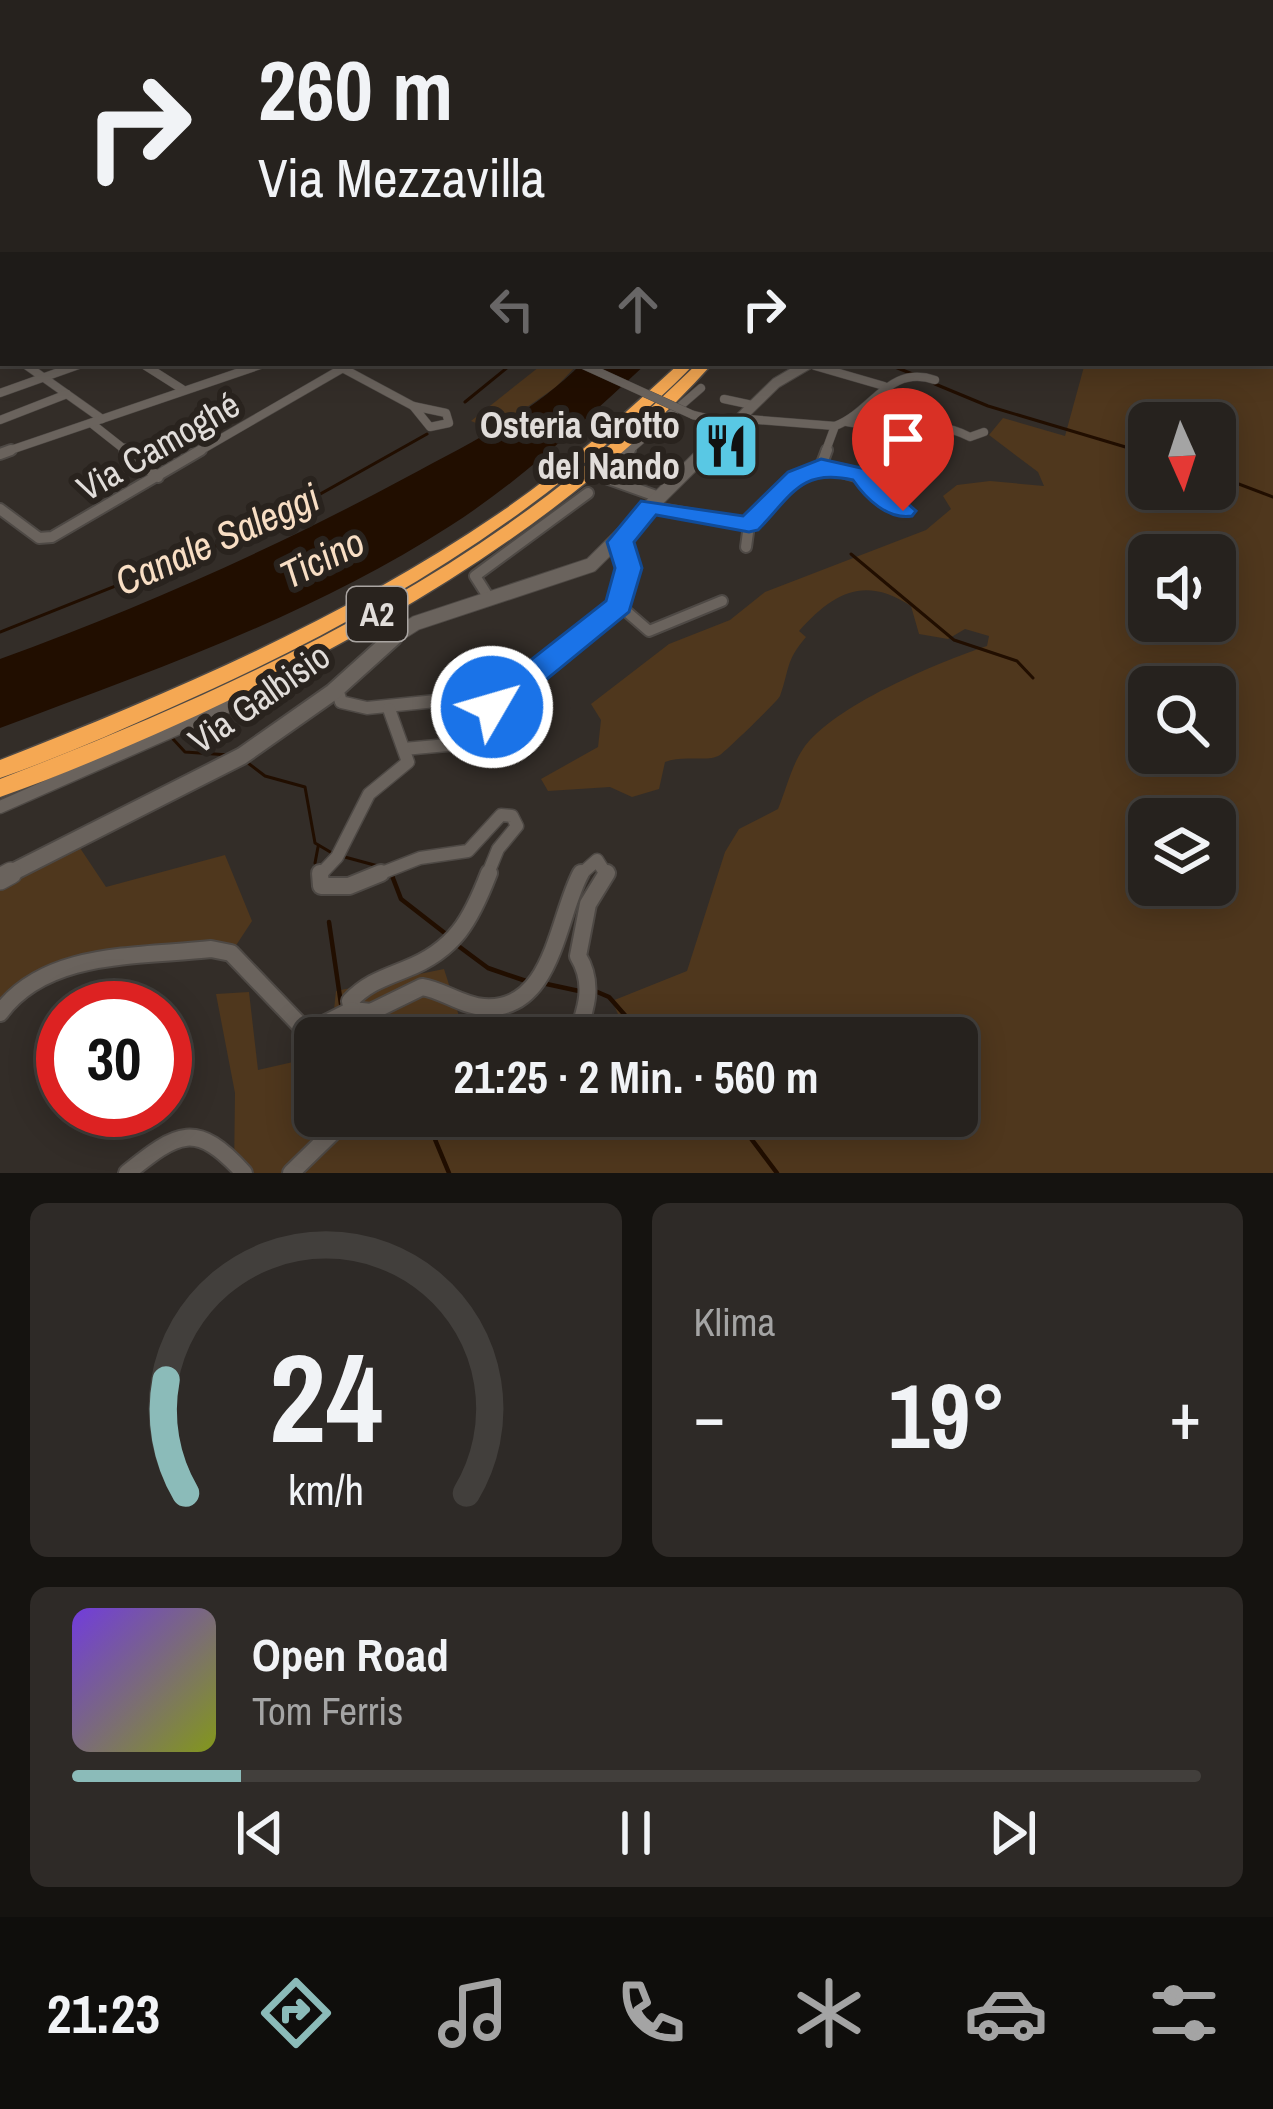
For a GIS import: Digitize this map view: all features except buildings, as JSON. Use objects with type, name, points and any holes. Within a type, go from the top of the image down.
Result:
[{"type":"highway","name":"A2","points":[[0,769],[207,683],[400,584],[544,488],[685,366]]},
{"type":"highway","name":"A2","points":[[0,788],[215,697],[420,589],[549,502],[703,366]]},
{"type":"street","points":[[26,366],[103,419]]},
{"type":"street","points":[[0,394],[76,366]]},
{"type":"street","points":[[146,366],[182,389]]},
{"type":"street","points":[[0,454],[256,366]]},
{"type":"street","points":[[338,366],[413,406]]},
{"type":"street","name":"Via Camoghé","points":[[0,509],[39,538],[48,538],[158,477],[338,366]]},
{"type":"street","points":[[586,366],[724,426],[871,428],[940,422],[968,436],[984,432]]},
{"type":"street","name":"Via Galbisio","points":[[0,879],[239,758],[337,689],[407,627],[573,575],[620,542],[724,426],[776,382],[808,366]]},
{"type":"street","points":[[817,366],[884,386]]},
{"type":"street","points":[[821,466],[841,424],[884,386],[913,376],[935,380]]},
{"type":"street","points":[[28,383],[52,400]]},
{"type":"street","points":[[701,388],[600,476],[655,502],[749,524]]},
{"type":"street","points":[[0,420],[67,394]]},
{"type":"street","points":[[724,399],[752,405]]},
{"type":"street","points":[[91,423],[158,477]]},
{"type":"street","points":[[746,547],[749,524],[796,477],[821,466],[861,475],[873,491],[903,511]]},
{"type":"street","points":[[489,598],[475,576],[588,493]]},
{"type":"street","points":[[337,689],[349,705],[389,709],[436,701],[492,707],[619,605],[628,568],[620,542]]},
{"type":"street","points":[[619,605],[649,631],[722,601]]},
{"type":"street","points":[[0,807],[248,698]]},
{"type":"street","points":[[352,1010],[350,1001],[360,988],[427,962],[455,942],[496,854],[516,829],[515,818],[497,817],[479,844],[468,851],[420,858],[349,886],[323,887],[318,876],[339,854],[369,794],[408,762],[389,709]]},
{"type":"street","points":[[404,749],[523,738]]},
{"type":"street","points":[[0,1013],[20,986],[64,968],[172,950],[211,949],[231,953],[300,1025],[320,1026],[352,1010],[371,1012],[399,992],[433,987],[470,1004],[494,1008],[534,982],[561,938],[580,871],[597,860],[608,875],[589,900],[578,956],[589,990],[582,1017]]},
{"type":"street","points":[[127,1173],[170,1142],[196,1135],[218,1141],[244,1173]]},
{"type":"street","points":[[291,1173],[328,1137]]},
{"type":"shaded area","points":[[540,366],[576,366],[556,387],[494,430],[471,421]]},
{"type":"shaded area","points":[[1084,366],[1273,366],[1273,1173],[234,1173],[235,1093],[216,994],[249,992],[258,1070],[294,1062],[294,1137],[978,1137],[978,1017],[619,1017],[612,1001],[687,971],[725,852],[739,829],[778,809],[799,756],[817,733],[888,687],[987,646],[989,636],[965,629],[948,639],[919,634],[911,606],[878,591],[850,593],[824,607],[799,631],[806,637],[791,659],[780,696],[720,755],[665,762],[659,789],[632,797],[610,787],[548,791],[541,779],[598,747],[601,720],[591,704],[669,644],[730,620],[765,592],[926,530],[951,509],[943,496],[957,485],[990,481],[1044,486],[1038,472],[989,435],[1003,418],[1065,436]]},
{"type":"shaded area","points":[[76,842],[106,887],[225,855],[252,921],[231,953],[79,964],[52,981],[36,981],[36,991],[0,1013],[0,879]]},
{"type":"shaded area","points":[[444,969],[459,1017],[333,1017],[336,991]]},
{"type":"water","name":"Ticino","points":[[579,366],[644,366],[527,470],[397,558],[287,614],[0,728],[0,659],[206,576],[306,529],[498,427]]},
{"type":"waterway","name":"Canale Saleggi","points":[[465,402],[509,366]]},
{"type":"waterway","points":[[892,366],[915,375]]},
{"type":"waterway","points":[[935,384],[988,406],[1128,448]]},
{"type":"waterway","name":"Canale Saleggi","points":[[0,632],[258,529],[427,434]]},
{"type":"waterway","points":[[1236,483],[1273,497]]},
{"type":"waterway","points":[[851,554],[954,640],[1017,661],[1033,678]]},
{"type":"waterway","points":[[173,739],[185,752],[229,755]]},
{"type":"waterway","points":[[244,760],[265,776],[305,787],[315,843],[332,853]]},
{"type":"waterway","points":[[315,863],[318,847]]},
{"type":"waterway","points":[[341,856],[378,866]]},
{"type":"waterway","points":[[391,872],[393,876]]},
{"type":"waterway","points":[[391,873],[401,899],[446,934]]},
{"type":"waterway","points":[[329,922],[341,1004]]},
{"type":"waterway","points":[[457,945],[488,968],[526,981]]},
{"type":"waterway","points":[[542,983],[579,991]]},
{"type":"waterway","points":[[595,991],[609,997],[627,1017]]},
{"type":"waterway","points":[[434,1137],[449,1173]]},
{"type":"waterway","points":[[750,1137],[777,1173]]},
{"type":"place","name":"Osteria Grotto del Nando","points":[[726,446]]},
{"type":"route","points":[[492,707],[619,605],[628,568],[620,542],[650,507],[749,524],[796,477],[821,466],[861,475],[873,491],[903,511]]}]
